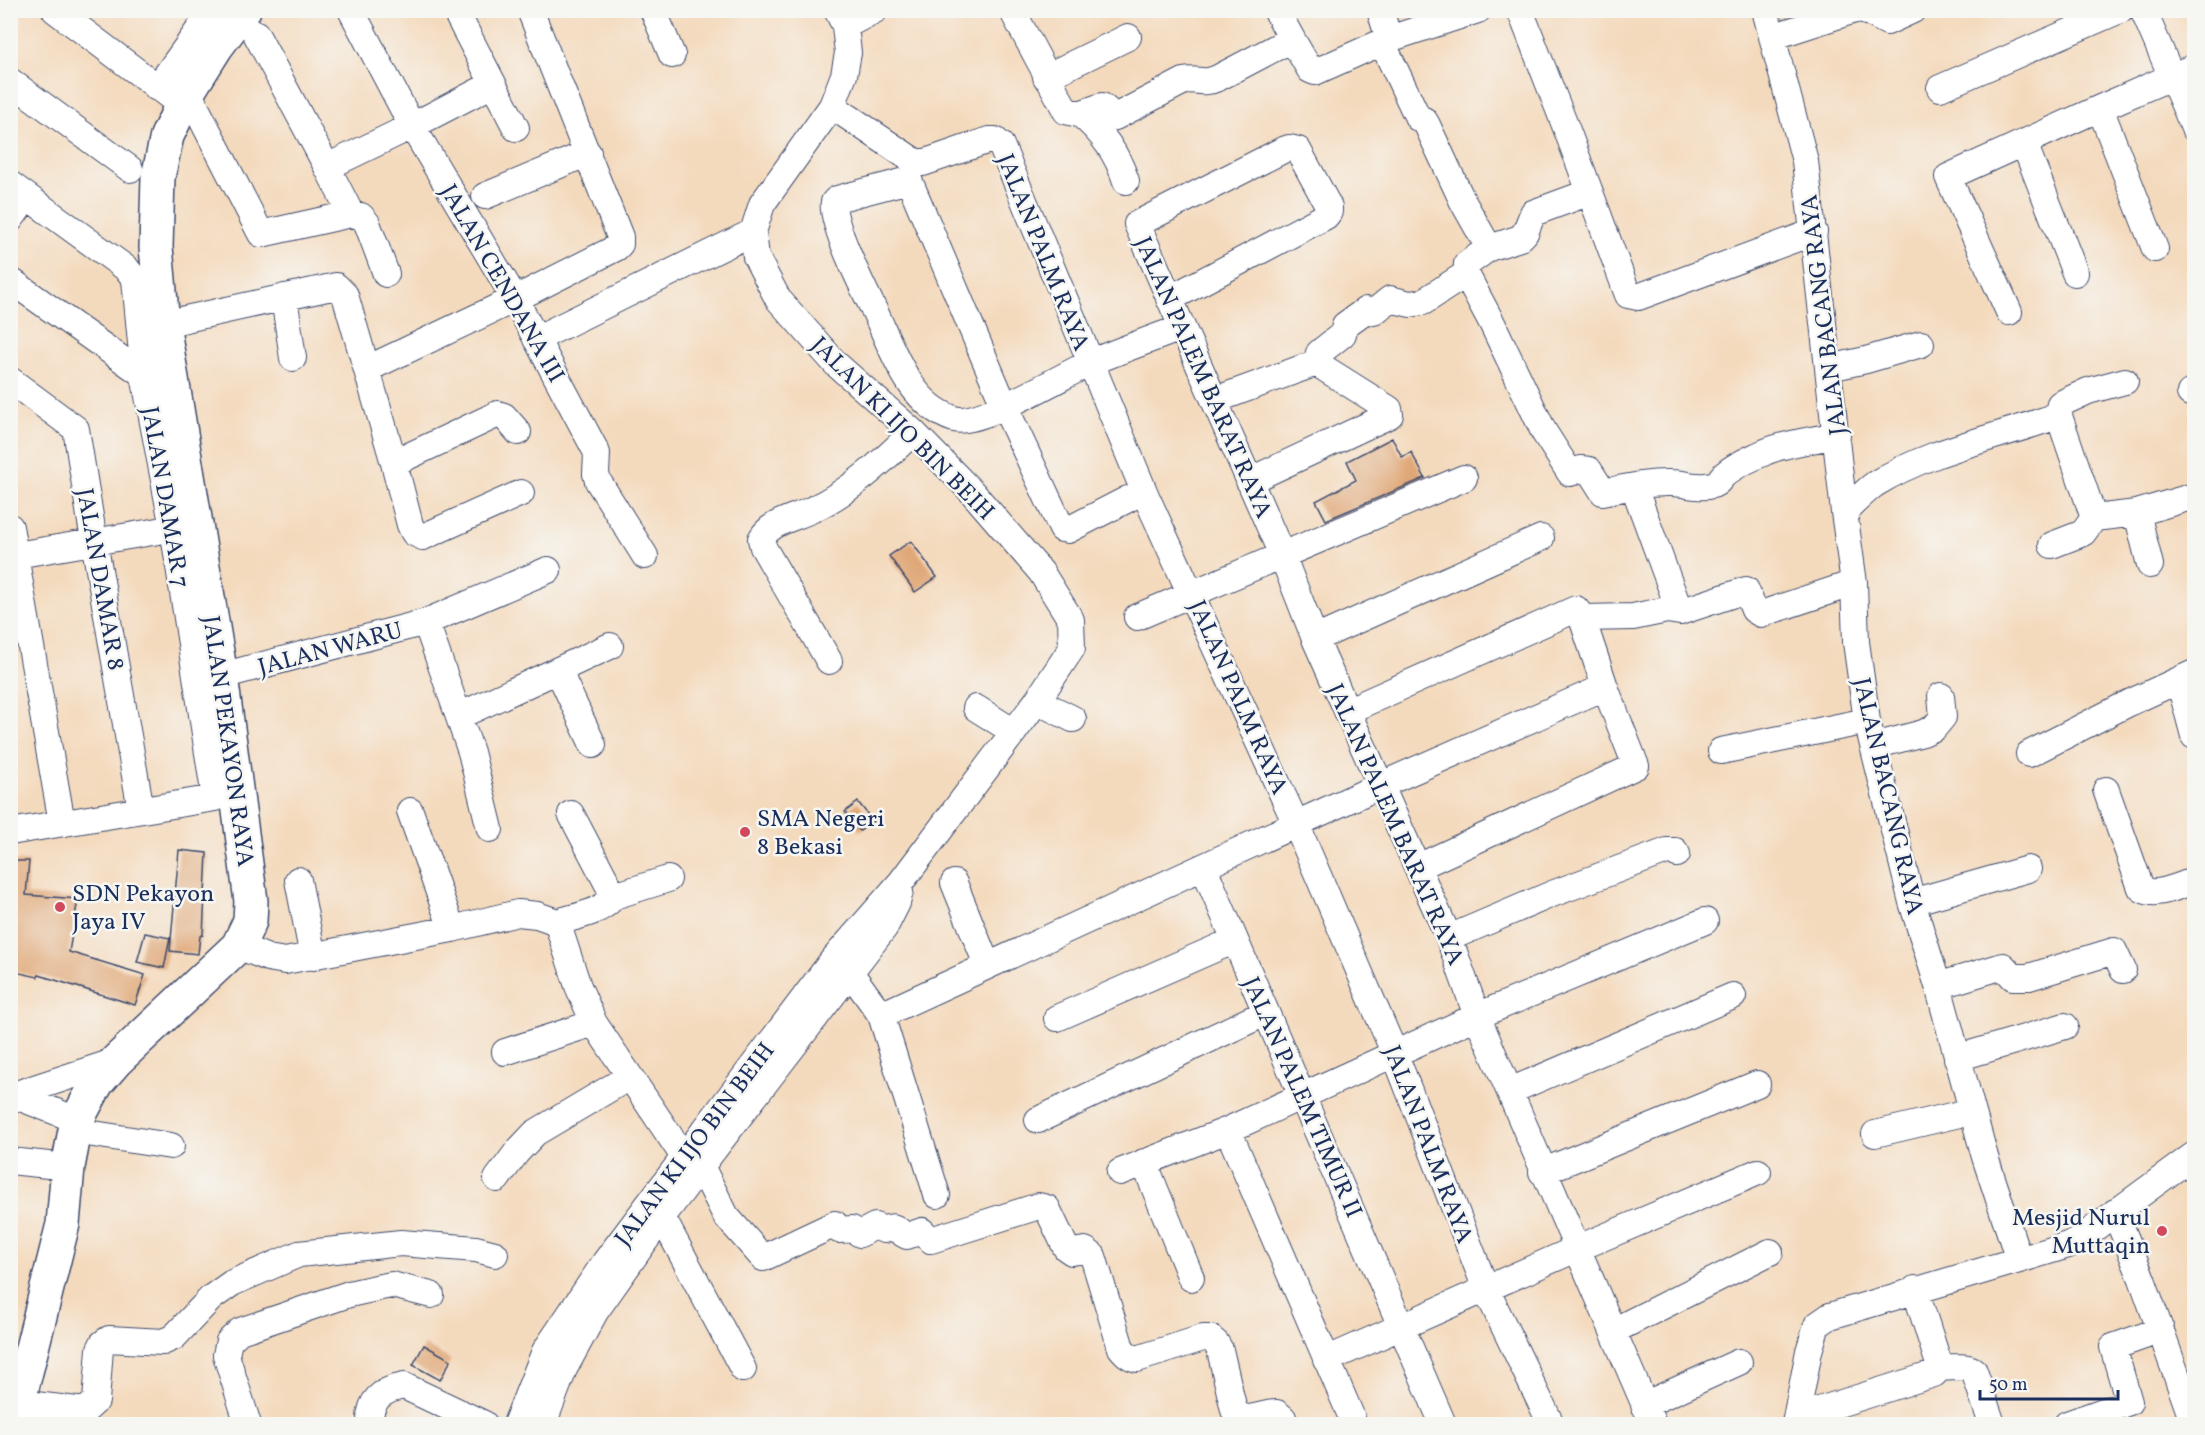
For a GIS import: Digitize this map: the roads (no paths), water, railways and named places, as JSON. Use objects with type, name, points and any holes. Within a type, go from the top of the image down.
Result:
[{"type":"main road","name":"JALAN PEKAYON RAYA","points":[[16,1414],[63,1224],[68,1167],[76,1125],[97,1083],[116,1061],[238,946],[250,921],[251,901],[221,676],[185,526],[156,247],[158,177],[175,95],[217,46],[250,22]]},
{"type":"street","points":[[55,10],[87,20],[175,95],[261,234],[351,214],[362,216],[367,223],[386,274]]},
{"type":"street","points":[[175,95],[213,10]]},
{"type":"street","name":"JALAN CENDANA III","points":[[351,10],[412,126],[515,299],[597,453],[598,481],[645,556]]},
{"type":"street","points":[[455,10],[516,128]]},
{"type":"street","points":[[367,369],[515,299],[620,244],[620,237],[588,153],[530,10]]},
{"type":"street","points":[[653,10],[672,55]]},
{"type":"street","points":[[841,18],[875,10]]},
{"type":"street","points":[[1012,10],[1066,111],[1080,114],[1100,131],[1123,171],[1126,181]]},
{"type":"street","points":[[1276,10],[1313,72],[1385,40],[1478,10]]},
{"type":"street","points":[[1380,10],[1385,40],[1418,117],[1424,120],[1463,202],[1489,248]]},
{"type":"street","points":[[1520,10],[1590,192],[1625,291],[1635,297],[1814,232]]},
{"type":"street","name":"JALAN BACANG RAYA","points":[[1765,10],[1805,161],[1854,583],[1856,642],[1867,721],[1912,902],[1938,986],[1972,1111],[2019,1260]]},
{"type":"street","points":[[1772,37],[1857,10],[1870,13],[1887,22],[1913,10]]},
{"type":"street","points":[[1940,88],[2120,10]]},
{"type":"street","points":[[2143,10],[2183,72],[2194,128]]},
{"type":"street","name":"JALAN KI IJO BIN BEIH","points":[[543,1425],[564,1369],[655,1211],[839,953],[901,882],[1037,701],[1072,648],[1071,620],[1041,572],[972,492],[913,432],[836,364],[778,299],[756,257],[753,232],[762,204],[832,106],[844,75],[848,53],[841,18]]},
{"type":"street","points":[[250,22],[351,214]]},
{"type":"street","points":[[1046,77],[1128,37]]},
{"type":"street","points":[[1080,114],[1099,106],[1104,107],[1112,115],[1119,116],[1184,81],[1213,81],[1292,39]]},
{"type":"street","points":[[2009,312],[1948,177],[2183,72]]},
{"type":"street","points":[[10,81],[130,169]]},
{"type":"street","points":[[327,167],[493,84]]},
{"type":"street","name":"JALAN PALM RAYA","points":[[832,106],[914,161],[923,163],[989,140],[995,140],[1001,145],[1146,496],[1296,824],[1394,1052],[1486,1289],[1551,1425]]},
{"type":"street","points":[[2100,108],[2155,249]]},
{"type":"street","points":[[2024,143],[2075,273]]},
{"type":"street","name":"JALAN PALEM BARAT RAYA","points":[[1169,299],[1326,216],[1329,212],[1301,153],[1295,149],[1283,150],[1137,224],[1181,328],[1215,400],[1248,481],[1282,555],[1315,639],[1449,938],[1477,1016],[1542,1172],[1648,1415]]},
{"type":"street","points":[[484,196],[588,153]]},
{"type":"street","points":[[1128,499],[1068,530],[1062,529],[1005,407],[909,180],[834,202],[833,214],[860,280],[906,375],[926,402],[954,419],[965,420],[1005,407],[1090,363],[1181,328]]},
{"type":"street","points":[[10,220],[19,190]]},
{"type":"street","name":"JALAN DAMAR 7","points":[[19,190],[127,269],[135,279],[144,375],[185,526],[215,798],[141,810]]},
{"type":"street","points":[[1590,192],[1539,209],[1530,216],[1528,226],[1520,238],[1489,248],[1467,264],[1466,274],[1544,432],[1570,473],[1581,469],[1589,470],[1603,492],[1622,487],[1672,483],[1699,487],[1712,486],[1725,474],[1768,450],[1837,435]]},
{"type":"street","points":[[536,339],[753,232]]},
{"type":"street","points":[[1316,363],[1318,353],[1343,334],[1345,325],[1366,310],[1374,312],[1390,299],[1410,304],[1423,302],[1466,274]]},
{"type":"street","name":"JALAN DAMAR 7","points":[[10,280],[144,375]]},
{"type":"street","points":[[163,324],[336,286],[345,295],[414,533],[423,537],[521,493]]},
{"type":"street","points":[[284,297],[293,358]]},
{"type":"street","points":[[1829,368],[1921,344]]},
{"type":"street","points":[[1215,400],[1316,363]]},
{"type":"street","points":[[1248,481],[1390,415],[1389,409],[1316,363]]},
{"type":"street","name":"JALAN DAMAR 8","points":[[10,380],[76,429],[141,810]]},
{"type":"street","points":[[2094,518],[2058,413],[2060,404],[2088,392],[2125,381]]},
{"type":"street","points":[[1844,512],[1874,485],[1908,468],[1946,452],[2032,424],[2058,413]]},
{"type":"street","points":[[394,463],[495,414],[504,416],[518,432]]},
{"type":"street","points":[[829,661],[763,547],[761,539],[765,533],[780,523],[814,509],[846,489],[875,468],[913,432]]},
{"type":"street","points":[[1137,617],[1191,592],[1464,478]]},
{"type":"street","points":[[1634,487],[1680,612]]},
{"type":"street","points":[[2052,545],[2083,533],[2094,518],[2138,513],[2194,496]]},
{"type":"street","points":[[2138,513],[2150,565]]},
{"type":"street","points":[[13,556],[185,526]]},
{"type":"street","points":[[10,527],[13,556],[62,823]]},
{"type":"street","points":[[1315,639],[1541,538]]},
{"type":"street","points":[[426,622],[548,570]]},
{"type":"street","points":[[1582,618],[1633,617],[1667,610],[1680,612],[1746,590],[1754,610],[1761,614],[1854,583]]},
{"type":"street","points":[[1347,711],[1576,609],[1582,618],[1605,687],[1636,766],[1634,769],[1418,867]]},
{"type":"street","name":"JALAN WARU","points":[[221,676],[426,622],[471,752],[490,829]]},
{"type":"street","points":[[459,716],[610,645]]},
{"type":"street","points":[[558,670],[593,745]]},
{"type":"street","points":[[2030,754],[2187,676],[2194,736]]},
{"type":"street","points":[[881,1016],[987,965],[1204,868],[1381,785],[1605,687]]},
{"type":"street","points":[[1874,746],[1934,728],[1943,717],[1941,696]]},
{"type":"street","points":[[1037,701],[1073,719]]},
{"type":"street","points":[[976,708],[1014,732]]},
{"type":"street","points":[[1721,752],[1867,721]]},
{"type":"street","points":[[2106,790],[2141,888],[2155,892],[2194,881]]},
{"type":"street","points":[[10,832],[141,810]]},
{"type":"street","points":[[410,811],[452,929]]},
{"type":"street","points":[[571,814],[614,896]]},
{"type":"street","points":[[1449,938],[1552,894],[1667,851],[1675,851],[1677,854]]},
{"type":"street","name":"JALAN PALEM TIMUR II","points":[[1204,868],[1443,1425]]},
{"type":"street","points":[[1912,902],[2028,868]]},
{"type":"street","points":[[238,946],[268,958],[285,961],[452,929],[518,913],[537,915],[557,922],[599,909],[609,903],[614,896],[668,879]]},
{"type":"street","points":[[298,880],[314,957]]},
{"type":"street","name":"JALAN KI IJO BIN BEIH","points":[[692,1162],[885,927],[897,903],[901,882]]},
{"type":"street","points":[[954,883],[987,965]]},
{"type":"street","points":[[1120,1172],[1228,1130],[1394,1052],[1705,921]]},
{"type":"street","points":[[557,922],[578,986],[594,1023],[629,1077],[692,1162],[726,1216],[763,1258],[835,1224],[839,1230],[852,1229],[860,1234],[875,1226],[884,1230],[891,1226],[896,1227],[907,1236],[922,1231],[931,1239],[1039,1206],[1047,1208],[1066,1248],[1072,1252],[1084,1250],[1093,1256],[1121,1348],[1130,1358],[1137,1359],[1203,1338],[1210,1338],[1220,1350],[1234,1410],[1239,1417],[1245,1419],[1277,1413],[1282,1418],[1282,1425]]},
{"type":"street","points":[[1057,1018],[1235,940]]},
{"type":"street","points":[[1938,986],[2003,966],[2013,977],[2029,977],[2114,951],[2123,970]]},
{"type":"street","points":[[850,972],[881,1016],[937,1196]]},
{"type":"street","points":[[1510,1091],[1733,996]]},
{"type":"street","points":[[1038,1120],[1265,1013]]},
{"type":"street","points":[[505,1052],[594,1023]]},
{"type":"street","points":[[1957,1058],[2065,1026]]},
{"type":"street","points":[[12,1095],[116,1061]]},
{"type":"street","points":[[497,1179],[535,1133],[629,1077]]},
{"type":"street","points":[[1542,1172],[1757,1084]]},
{"type":"street","points":[[12,1095],[76,1125],[171,1146]]},
{"type":"street","points":[[1875,1134],[1972,1111]]},
{"type":"street","points":[[1228,1130],[1352,1418]]},
{"type":"street","points":[[1939,1367],[1934,1374],[1796,1421],[1809,1351],[1817,1325],[1830,1316],[2068,1245],[2194,1155]]},
{"type":"street","points":[[11,1161],[68,1167]]},
{"type":"street","points":[[1144,1162],[1191,1278]]},
{"type":"street","points":[[1326,1360],[1576,1249],[1758,1172]]},
{"type":"street","points":[[655,1211],[744,1369]]},
{"type":"street","name":"JALAN KI IJO BIN BEIH","points":[[516,1425],[545,1351],[605,1262],[655,1211]]},
{"type":"street","points":[[2115,1212],[2161,1330],[2187,1379],[2194,1424]]},
{"type":"street","points":[[16,1414],[85,1411],[96,1401],[100,1349],[103,1343],[110,1339],[163,1342],[174,1337],[211,1298],[232,1283],[299,1254],[401,1243],[495,1254]]},
{"type":"street","points":[[1613,1331],[1770,1252]]},
{"type":"street","points":[[248,1425],[226,1355],[229,1341],[240,1331],[349,1294],[381,1287],[392,1285],[431,1295]]},
{"type":"street","points":[[1915,1289],[1939,1367]]},
{"type":"street","points":[[2067,1425],[2129,1402],[2113,1347],[2161,1330]]},
{"type":"street","points":[[1648,1415],[1739,1362]]},
{"type":"street","points":[[1939,1367],[1951,1369],[1965,1366],[1974,1371],[1992,1425]]},
{"type":"street","points":[[370,1425],[370,1411],[378,1398],[391,1388],[404,1386],[484,1425]]},
{"type":"place","name":"SMA Negeri 8 Bekasi","points":[[745,832]]},
{"type":"place","name":"SDN Pekayon Jaya IV","points":[[60,907]]},
{"type":"place","name":"Mesjid Nurul Muttaqin","points":[[2162,1231]]}]
